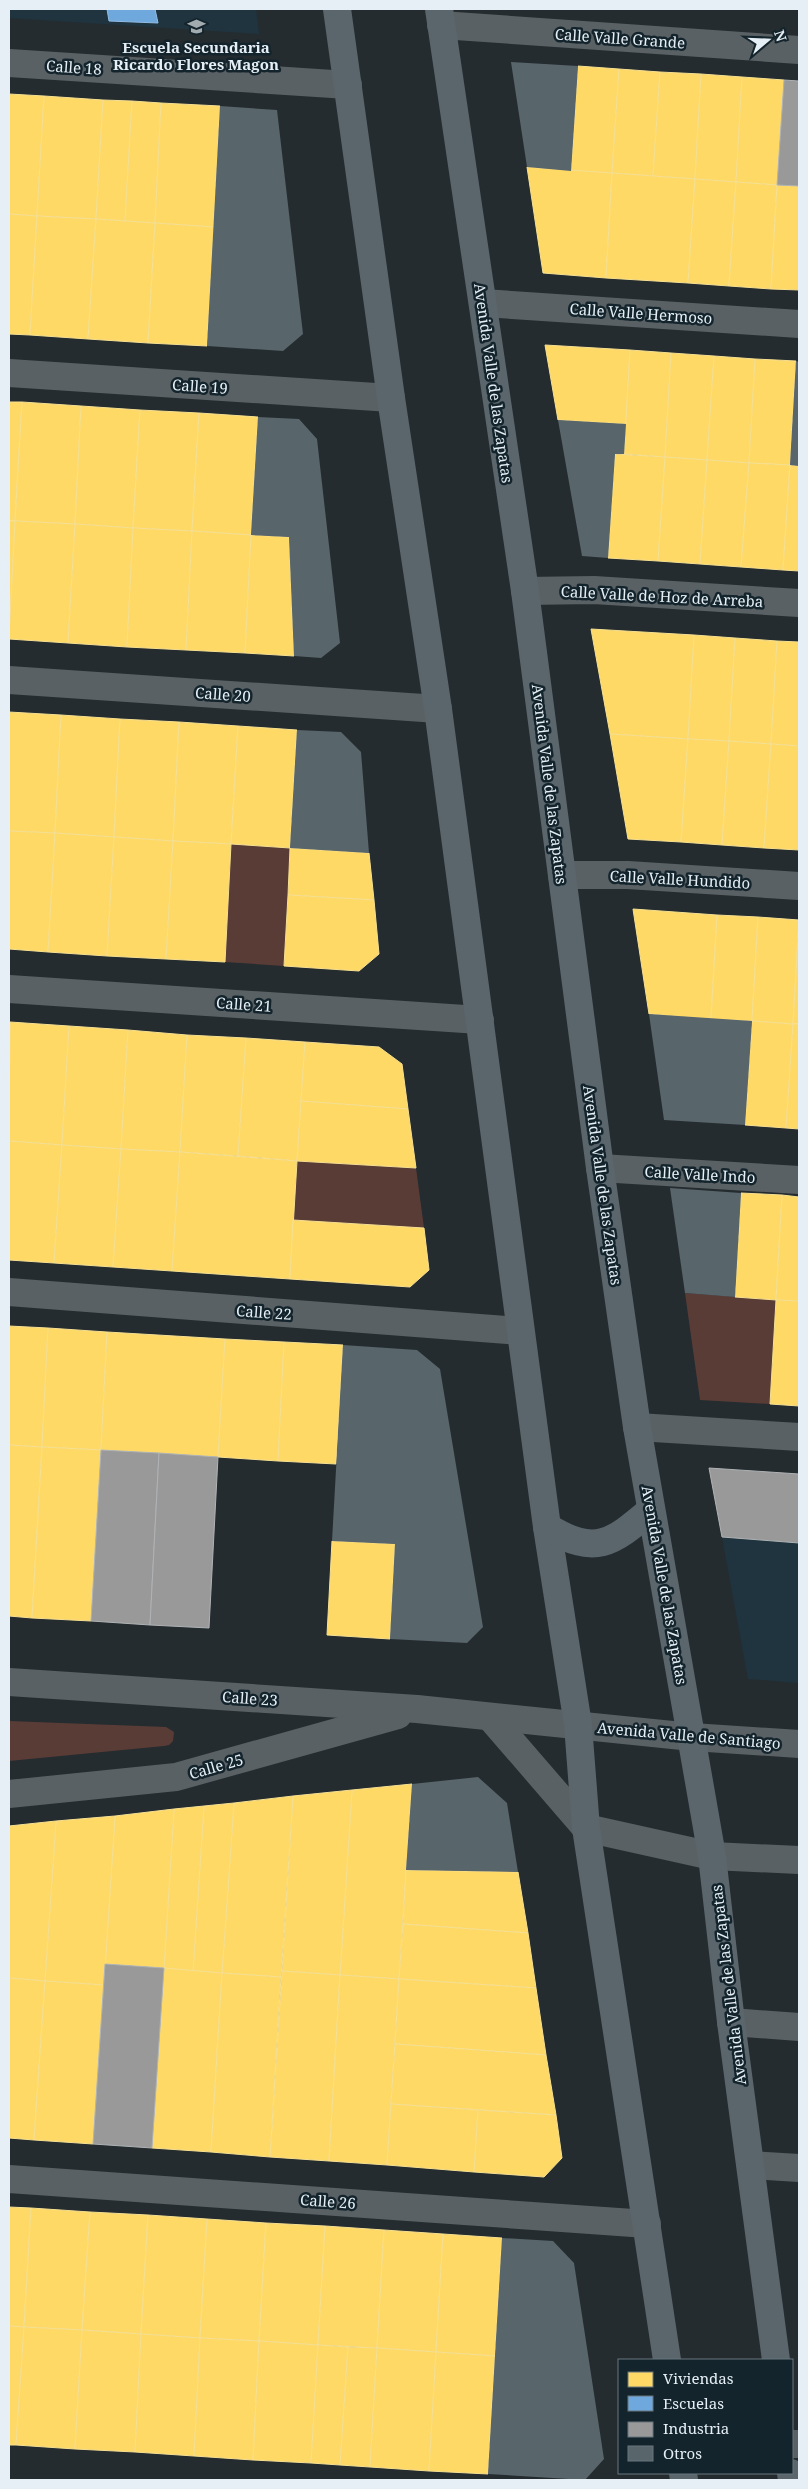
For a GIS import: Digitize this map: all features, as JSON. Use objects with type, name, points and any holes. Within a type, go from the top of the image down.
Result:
[{"type":"main road","points":[[337,9],[391,398],[438,709],[547,1527],[578,1725],[586,1828],[667,2359]]},
{"type":"main road","name":"Avenida Valle de las Zapatas","points":[[440,17],[525,590],[600,1168],[636,1427],[712,1856],[731,2022],[776,2359]]},
{"type":"main road","points":[[547,1527],[568,1540],[592,1544],[611,1540],[651,1510]]},
{"type":"street","name":"Calle Valle Grande","points":[[440,17],[799,50]]},
{"type":"street","name":"Calle 18","points":[[9,63],[348,85]]},
{"type":"street","name":"Calle Valle Hermoso","points":[[483,303],[799,324]]},
{"type":"street","name":"Calle 19","points":[[9,374],[391,398]]},
{"type":"street","name":"Calle Valle de Hoz de Arreba","points":[[525,590],[594,590],[799,603]]},
{"type":"street","name":"Calle 20","points":[[9,680],[438,709]]},
{"type":"street","name":"Calle Valle Hundido","points":[[562,875],[628,875],[799,886]]},
{"type":"street","name":"Calle 21","points":[[9,989],[480,1020]]},
{"type":"street","name":"Calle Valle Indo","points":[[600,1168],[799,1180]]},
{"type":"street","name":"Calle 22","points":[[9,1292],[520,1331]]},
{"type":"street","points":[[636,1427],[799,1437]]},
{"type":"street","name":"Calle 23","points":[[9,1682],[418,1709],[491,1718],[578,1725]]},
{"type":"street","name":"Calle 25","points":[[9,1794],[176,1777],[418,1709]]},
{"type":"street","points":[[491,1718],[586,1828],[712,1856],[799,1860]]},
{"type":"street","name":"Avenida Valle de Santiago","points":[[578,1725],[692,1737],[799,1744]]},
{"type":"street","points":[[731,2022],[799,2026]]},
{"type":"street","points":[[751,2165],[799,2168]]},
{"type":"street","name":"Calle 26","points":[[9,2179],[647,2224]]},
{"type":"shaded area","name":"Escuela Secundaria Ricardo Flores Magon","points":[[9,9],[256,9],[259,34],[9,18]]},
{"type":"shaded area","points":[[231,844],[290,848],[284,966],[225,962]]},
{"type":"shaded area","points":[[297,1161],[416,1168],[424,1228],[293,1220]]},
{"type":"shaded area","points":[[685,1293],[776,1300],[770,1404],[700,1400]]},
{"type":"shaded area","points":[[722,1537],[799,1543],[799,1683],[748,1679]]},
{"type":"shaded area","points":[[9,1721],[166,1727],[174,1732],[173,1741],[169,1745],[164,1746],[9,1761]]},
{"type":"building: Viviendas","points":[[578,66],[619,69],[612,173],[571,171]]},
{"type":"building: Viviendas","points":[[619,69],[660,72],[653,176],[612,173]]},
{"type":"building: Viviendas","points":[[660,72],[701,74],[695,179],[653,176]]},
{"type":"building: Viviendas","points":[[701,74],[742,77],[736,182],[695,179]]},
{"type":"building: Viviendas","points":[[742,77],[784,80],[777,185],[736,182]]},
{"type":"building: Viviendas","points":[[9,94],[44,96],[37,216],[9,214]]},
{"type":"building: Viviendas","points":[[44,96],[103,100],[96,219],[37,216]]},
{"type":"building: Viviendas","points":[[103,100],[132,101],[125,221],[96,219]]},
{"type":"building: Viviendas","points":[[132,101],[161,103],[155,223],[125,221]]},
{"type":"building: Viviendas","points":[[161,103],[220,106],[214,227],[155,223]]},
{"type":"building: Viviendas","points":[[527,167],[612,173],[606,278],[543,273]]},
{"type":"building: Viviendas","points":[[612,173],[695,179],[688,283],[606,278]]},
{"type":"building: Viviendas","points":[[695,179],[736,182],[729,286],[688,283]]},
{"type":"building: Viviendas","points":[[736,182],[777,185],[771,289],[729,286]]},
{"type":"building: Viviendas","points":[[777,185],[799,186],[799,290],[771,289]]},
{"type":"building: Viviendas","points":[[9,214],[37,216],[30,335],[9,334]]},
{"type":"building: Viviendas","points":[[37,216],[96,219],[88,339],[30,335]]},
{"type":"building: Viviendas","points":[[96,219],[155,223],[148,343],[88,339]]},
{"type":"building: Viviendas","points":[[155,223],[214,227],[207,346],[148,343]]},
{"type":"building: Viviendas","points":[[545,345],[630,350],[626,424],[558,420]]},
{"type":"building: Viviendas","points":[[630,350],[671,353],[665,457],[624,454]]},
{"type":"building: Viviendas","points":[[671,353],[714,356],[707,460],[665,457]]},
{"type":"building: Viviendas","points":[[714,356],[755,359],[749,463],[707,460]]},
{"type":"building: Viviendas","points":[[755,359],[796,361],[790,465],[749,463]]},
{"type":"building: Viviendas","points":[[9,402],[22,402],[15,521],[9,521]]},
{"type":"building: Viviendas","points":[[22,402],[81,406],[75,524],[15,521]]},
{"type":"building: Viviendas","points":[[81,406],[140,410],[133,528],[75,524]]},
{"type":"building: Viviendas","points":[[140,410],[199,413],[192,531],[133,528]]},
{"type":"building: Viviendas","points":[[199,413],[258,417],[251,535],[192,531]]},
{"type":"building: Viviendas","points":[[615,454],[665,457],[658,561],[608,558]]},
{"type":"building: Viviendas","points":[[665,457],[707,460],[700,564],[658,561]]},
{"type":"building: Viviendas","points":[[707,460],[749,463],[741,567],[700,564]]},
{"type":"building: Viviendas","points":[[749,463],[790,465],[783,570],[741,567]]},
{"type":"building: Viviendas","points":[[790,465],[799,466],[799,571],[783,570]]},
{"type":"building: Viviendas","points":[[9,521],[15,521],[9,639]]},
{"type":"building: Viviendas","points":[[15,521],[75,524],[68,643],[9,639]]},
{"type":"building: Viviendas","points":[[75,524],[133,528],[127,647],[68,643]]},
{"type":"building: Viviendas","points":[[133,528],[192,531],[186,650],[127,647]]},
{"type":"building: Viviendas","points":[[192,531],[251,535],[245,653],[186,650]]},
{"type":"building: Viviendas","points":[[251,535],[289,537],[294,656],[245,653]]},
{"type":"building: Viviendas","points":[[591,629],[694,635],[688,739],[610,734]]},
{"type":"building: Viviendas","points":[[694,635],[735,638],[729,741],[688,739]]},
{"type":"building: Viviendas","points":[[735,638],[777,641],[771,744],[729,741]]},
{"type":"building: Viviendas","points":[[777,641],[799,642],[799,746],[771,744]]},
{"type":"building: Viviendas","points":[[9,712],[61,715],[55,833],[9,831]]},
{"type":"building: Viviendas","points":[[61,715],[120,719],[114,837],[55,833]]},
{"type":"building: Viviendas","points":[[120,719],[179,722],[173,841],[114,837]]},
{"type":"building: Viviendas","points":[[179,722],[238,726],[231,844],[173,841]]},
{"type":"building: Viviendas","points":[[238,726],[297,730],[290,848],[231,844]]},
{"type":"building: Viviendas","points":[[610,734],[688,739],[681,842],[628,839]]},
{"type":"building: Viviendas","points":[[688,739],[729,741],[722,845],[681,842]]},
{"type":"building: Viviendas","points":[[729,741],[771,744],[764,848],[722,845]]},
{"type":"building: Viviendas","points":[[771,744],[799,746],[799,850],[764,848]]},
{"type":"building: Viviendas","points":[[9,831],[55,833],[48,952],[9,949]]},
{"type":"building: Viviendas","points":[[55,833],[114,837],[107,956],[48,952]]},
{"type":"building: Viviendas","points":[[114,837],[173,841],[166,959],[107,956]]},
{"type":"building: Viviendas","points":[[173,841],[231,844],[225,962],[166,959]]},
{"type":"building: Viviendas","points":[[290,848],[369,853],[374,900],[288,895]]},
{"type":"building: Viviendas","points":[[288,895],[374,900],[379,954],[359,971],[284,966]]},
{"type":"building: Viviendas","points":[[633,909],[717,915],[711,1019],[649,1014]]},
{"type":"building: Viviendas","points":[[717,915],[758,917],[752,1021],[711,1019]]},
{"type":"building: Viviendas","points":[[758,917],[799,920],[793,1024],[752,1021]]},
{"type":"building: Viviendas","points":[[799,920],[799,1024],[793,1024]]},
{"type":"building: Viviendas","points":[[752,1021],[793,1024],[786,1128],[745,1125]]},
{"type":"building: Viviendas","points":[[10,1022],[69,1026],[62,1145],[9,1141]]},
{"type":"building: Viviendas","points":[[793,1024],[799,1024],[799,1129],[786,1128]]},
{"type":"building: Viviendas","points":[[69,1026],[128,1030],[121,1149],[62,1145]]},
{"type":"building: Viviendas","points":[[128,1030],[187,1035],[180,1152],[121,1149]]},
{"type":"building: Viviendas","points":[[187,1035],[246,1038],[238,1156],[180,1152]]},
{"type":"building: Viviendas","points":[[246,1038],[305,1042],[297,1161],[238,1156]]},
{"type":"building: Viviendas","points":[[305,1042],[379,1047],[402,1064],[408,1109],[301,1101]]},
{"type":"building: Viviendas","points":[[301,1101],[408,1109],[416,1168],[297,1161]]},
{"type":"building: Viviendas","points":[[9,1141],[62,1145],[54,1263],[9,1260]]},
{"type":"building: Viviendas","points":[[62,1145],[121,1149],[113,1267],[54,1263]]},
{"type":"building: Viviendas","points":[[121,1149],[180,1152],[172,1271],[113,1267]]},
{"type":"building: Viviendas","points":[[180,1152],[297,1161],[290,1279],[172,1271]]},
{"type":"building: Viviendas","points":[[741,1193],[782,1195],[776,1300],[735,1297]]},
{"type":"building: Viviendas","points":[[782,1195],[799,1197],[799,1301],[776,1300]]},
{"type":"building: Viviendas","points":[[293,1220],[424,1228],[429,1270],[410,1287],[290,1279]]},
{"type":"building: Viviendas","points":[[776,1300],[799,1301],[799,1406],[770,1404]]},
{"type":"building: Viviendas","points":[[9,1326],[48,1328],[42,1447],[9,1445]]},
{"type":"building: Viviendas","points":[[48,1328],[107,1332],[101,1450],[42,1447]]},
{"type":"building: Viviendas","points":[[107,1332],[225,1339],[218,1457],[101,1450]]},
{"type":"building: Viviendas","points":[[225,1339],[284,1342],[278,1461],[218,1457]]},
{"type":"building: Viviendas","points":[[284,1342],[343,1345],[336,1464],[278,1461]]},
{"type":"building: Viviendas","points":[[9,1445],[42,1447],[32,1618],[9,1616]]},
{"type":"building: Viviendas","points":[[42,1447],[101,1450],[91,1621],[32,1618]]},
{"type":"building: Viviendas","points":[[332,1541],[395,1544],[390,1639],[327,1635]]},
{"type":"building: Viviendas","points":[[412,1784],[399,1979],[340,1975],[352,1790]]},
{"type":"building: Viviendas","points":[[352,1790],[340,1975],[282,1971],[293,1796]]},
{"type":"building: Viviendas","points":[[293,1796],[281,1977],[222,1973],[234,1803]]},
{"type":"building: Viviendas","points":[[234,1803],[222,1973],[193,1971],[204,1806]]},
{"type":"building: Viviendas","points":[[204,1806],[193,1971],[164,1968],[174,1809]]},
{"type":"building: Viviendas","points":[[174,1809],[164,1968],[105,1964],[115,1816]]},
{"type":"building: Viviendas","points":[[115,1816],[104,1985],[45,1981],[56,1821]]},
{"type":"building: Viviendas","points":[[56,1821],[45,1981],[9,1978],[9,1826]]},
{"type":"building: Viviendas","points":[[406,1870],[518,1872],[528,1933],[403,1924]]},
{"type":"building: Viviendas","points":[[403,1924],[528,1933],[536,1988],[399,1979]]},
{"type":"building: Viviendas","points":[[164,1968],[222,1973],[211,2152],[152,2148]]},
{"type":"building: Viviendas","points":[[282,1971],[340,1975],[329,2161],[270,2157]]},
{"type":"building: Viviendas","points":[[222,1973],[281,1977],[270,2157],[211,2152]]},
{"type":"building: Viviendas","points":[[340,1975],[399,1979],[387,2165],[329,2161]]},
{"type":"building: Viviendas","points":[[9,1978],[45,1981],[34,2140],[9,2138]]},
{"type":"building: Viviendas","points":[[399,1979],[536,1988],[546,2055],[395,2044]]},
{"type":"building: Viviendas","points":[[45,1981],[104,1985],[93,2144],[34,2140]]},
{"type":"building: Viviendas","points":[[395,2044],[546,2055],[556,2115],[391,2104]]},
{"type":"building: Viviendas","points":[[391,2104],[478,2110],[474,2172],[387,2165]]},
{"type":"building: Viviendas","points":[[478,2110],[556,2115],[562,2158],[544,2177],[474,2172]]},
{"type":"building: Viviendas","points":[[9,2207],[31,2208],[24,2327],[9,2326]]},
{"type":"building: Viviendas","points":[[31,2208],[90,2212],[82,2330],[24,2327]]},
{"type":"building: Viviendas","points":[[90,2212],[148,2215],[141,2334],[82,2330]]},
{"type":"building: Viviendas","points":[[148,2215],[207,2219],[200,2338],[141,2334]]},
{"type":"building: Viviendas","points":[[207,2219],[266,2223],[259,2341],[200,2338]]},
{"type":"building: Viviendas","points":[[266,2223],[325,2226],[318,2345],[259,2341]]},
{"type":"building: Viviendas","points":[[325,2226],[384,2230],[377,2348],[318,2345]]},
{"type":"building: Viviendas","points":[[384,2230],[443,2234],[436,2352],[377,2348]]},
{"type":"building: Viviendas","points":[[443,2234],[502,2238],[495,2356],[436,2352]]},
{"type":"building: Viviendas","points":[[9,2326],[24,2327],[16,2445],[9,2445]]},
{"type":"building: Viviendas","points":[[24,2327],[82,2330],[75,2449],[16,2445]]},
{"type":"building: Viviendas","points":[[82,2330],[141,2334],[135,2452],[75,2449]]},
{"type":"building: Viviendas","points":[[141,2334],[200,2338],[194,2456],[135,2452]]},
{"type":"building: Viviendas","points":[[200,2338],[259,2341],[253,2460],[194,2456]]},
{"type":"building: Viviendas","points":[[259,2341],[318,2345],[311,2463],[253,2460]]},
{"type":"building: Viviendas","points":[[318,2345],[348,2347],[340,2465],[311,2463]]},
{"type":"building: Viviendas","points":[[348,2347],[377,2348],[370,2467],[340,2465]]},
{"type":"building: Viviendas","points":[[377,2348],[436,2352],[429,2471],[370,2467]]},
{"type":"building: Viviendas","points":[[436,2352],[495,2356],[488,2474],[429,2471]]},
{"type":"building: Escuelas","points":[[107,9],[155,9],[158,23],[109,21]]},
{"type":"building: Industria","points":[[784,80],[799,81],[799,186],[777,185]]},
{"type":"building: Industria","points":[[101,1450],[159,1453],[150,1625],[91,1621]]},
{"type":"building: Industria","points":[[159,1453],[218,1457],[209,1628],[150,1625]]},
{"type":"building: Industria","points":[[709,1468],[799,1474],[799,1543],[722,1537]]},
{"type":"building: Industria","points":[[105,1964],[164,1968],[152,2148],[93,2144]]},
{"type":"building: Otros","points":[[511,62],[578,66],[571,171],[527,167]]},
{"type":"building: Otros","points":[[220,106],[277,110],[303,334],[283,351],[207,346]]},
{"type":"building: Otros","points":[[796,361],[799,362],[799,466],[790,465]]},
{"type":"building: Otros","points":[[258,417],[299,419],[317,439],[340,643],[321,658],[294,656],[289,537],[251,535]]},
{"type":"building: Otros","points":[[558,420],[626,424],[624,454],[615,454],[608,558],[582,556]]},
{"type":"building: Otros","points":[[297,730],[341,732],[361,752],[369,853],[290,848]]},
{"type":"building: Otros","points":[[649,1014],[752,1021],[745,1125],[664,1120]]},
{"type":"building: Otros","points":[[670,1188],[741,1193],[735,1297],[685,1293]]},
{"type":"building: Otros","points":[[343,1345],[417,1350],[440,1369],[483,1627],[467,1643],[390,1639],[395,1544],[332,1541]]},
{"type":"building: Otros","points":[[478,1777],[507,1803],[518,1872],[406,1870],[412,1784]]},
{"type":"building: Otros","points":[[502,2238],[553,2241],[574,2263],[604,2459],[585,2480],[488,2474]]},
{"type":"place","name":"Escuela Secundaria Ricardo Flores Magon","points":[[196,26]]}]
